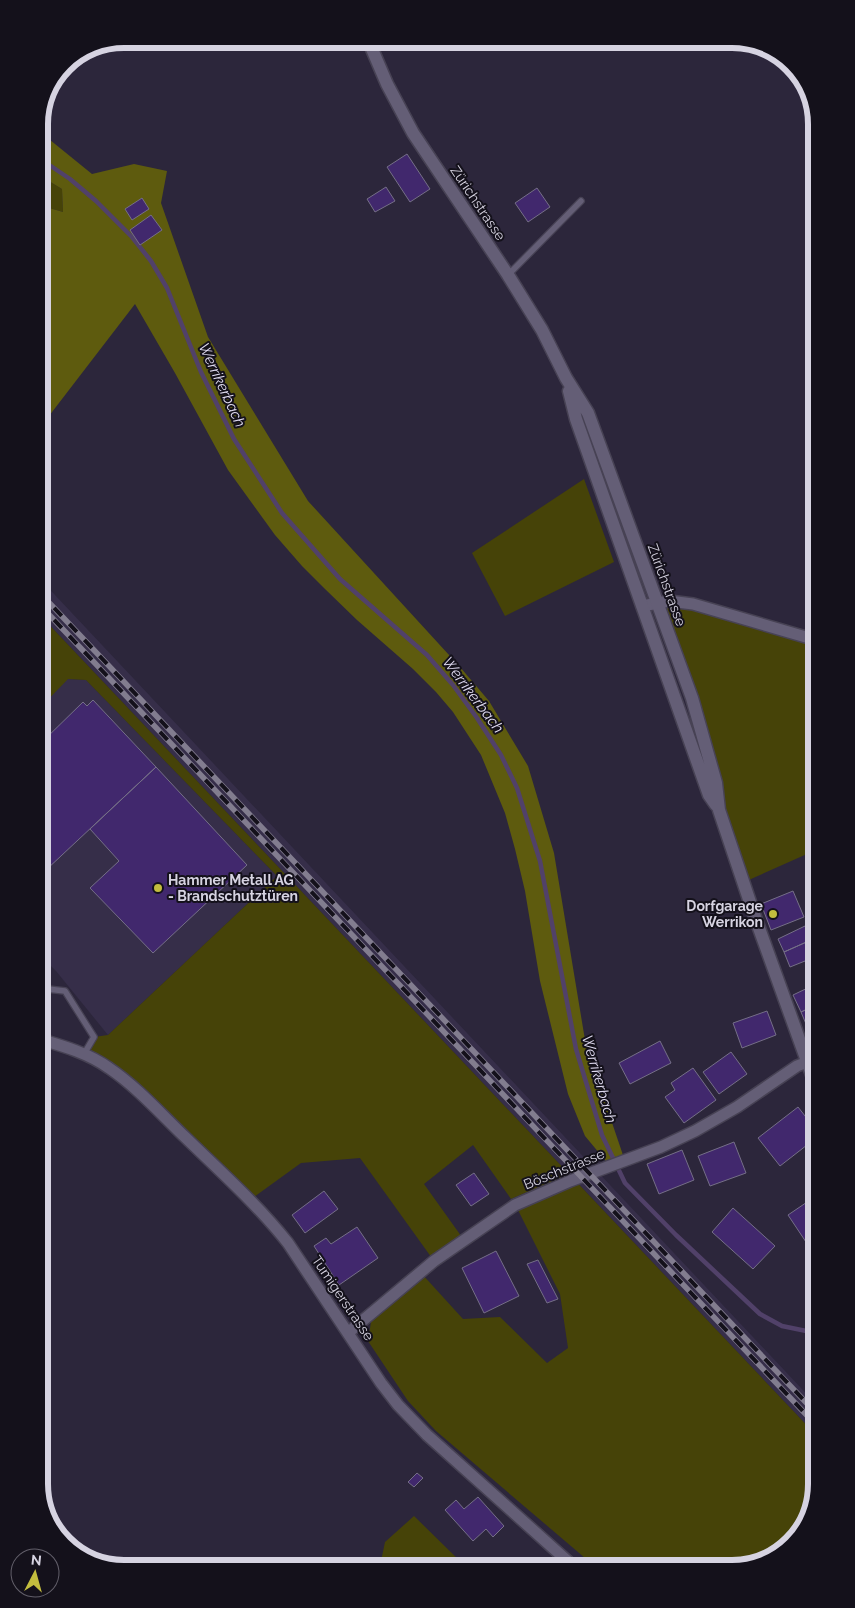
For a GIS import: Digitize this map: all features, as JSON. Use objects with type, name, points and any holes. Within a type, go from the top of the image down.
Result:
[{"type":"main road","name":"Zürichstrasse","points":[[372,48],[387,84],[414,133],[508,275],[542,330],[566,378],[588,413],[692,698],[716,782],[719,810],[808,1063]]},
{"type":"main road","name":"Zürichstrasse","points":[[566,378],[576,419],[642,606],[709,795],[719,810]]},
{"type":"street","points":[[642,606],[658,602],[693,604],[808,638]]},
{"type":"street","name":"Tumigerstrasse","points":[[48,1042],[84,1054],[108,1068],[133,1087],[255,1205],[288,1243],[349,1332],[381,1383],[398,1405],[427,1436],[566,1560]]},
{"type":"street","name":"Böschstrasse","points":[[349,1332],[434,1261],[515,1205],[570,1181],[661,1147],[695,1131],[737,1107],[797,1066],[808,1055]]},
{"type":"lane","points":[[508,275],[581,201]]},
{"type":"lane","points":[[48,989],[65,991],[94,1037],[84,1054]]},
{"type":"shaded area","points":[[48,138],[92,174],[134,164],[167,171],[161,203],[208,337],[308,501],[489,701],[528,766],[554,853],[586,1046],[625,1161],[610,1166],[585,1136],[568,1094],[540,981],[525,891],[515,849],[505,813],[481,755],[453,712],[436,692],[325,589],[275,535],[228,470],[135,304],[48,417],[48,208],[63,212],[62,189],[48,180]]},
{"type":"shaded area","points":[[48,180],[62,189],[63,212],[48,208]]},
{"type":"shaded area","points":[[584,479],[614,562],[505,616],[472,553]]},
{"type":"shaded area","points":[[48,588],[808,1395],[808,1427],[48,624]]},
{"type":"shaded area","points":[[669,601],[808,638],[808,854],[742,883],[658,602]]},
{"type":"shaded area","points":[[48,624],[808,1427],[808,1485],[805,1504],[795,1527],[782,1542],[761,1555],[746,1559],[587,1560],[436,1431],[408,1401],[368,1341],[371,1322],[422,1274],[463,1319],[500,1317],[547,1363],[568,1348],[560,1294],[518,1210],[573,1186],[564,1176],[511,1199],[473,1145],[424,1184],[464,1240],[434,1261],[360,1158],[301,1163],[250,1200],[133,1087],[84,1054],[94,1037],[108,1035],[277,876],[86,680],[68,679],[48,700]]},
{"type":"shaded area","points":[[68,679],[86,680],[277,876],[108,1035],[48,963],[48,685]]},
{"type":"shaded area","points":[[414,1516],[459,1560],[381,1560],[385,1542]]},
{"type":"building","points":[[407,154],[430,189],[410,202],[387,167]]},
{"type":"building","points":[[386,187],[395,201],[375,212],[367,199]]},
{"type":"building","points":[[537,188],[550,207],[528,222],[515,203]]},
{"type":"building","points":[[142,198],[149,209],[132,220],[125,209]]},
{"type":"building","points":[[151,215],[162,230],[140,245],[130,230]]},
{"type":"building","points":[[93,700],[156,767],[48,868],[48,736],[83,702],[87,706]]},
{"type":"building","points":[[156,767],[247,865],[153,953],[90,888],[119,861],[90,829]]},
{"type":"building","points":[[793,891],[804,917],[771,930],[761,904]]},
{"type":"building","points":[[805,926],[808,933],[808,941],[784,952],[778,939]]},
{"type":"building","points":[[808,941],[808,966],[805,961],[790,967],[784,952]]},
{"type":"building","points":[[808,988],[808,1009],[801,1012],[793,995]]},
{"type":"building","points":[[808,1009],[808,1029],[801,1012]]},
{"type":"building","points":[[767,1011],[776,1035],[742,1048],[733,1023]]},
{"type":"building","points":[[660,1041],[671,1063],[630,1084],[619,1063]]},
{"type":"building","points":[[731,1052],[747,1074],[719,1094],[703,1072]]},
{"type":"building","points":[[693,1068],[716,1100],[684,1123],[665,1097],[675,1090],[671,1083]]},
{"type":"building","points":[[798,1107],[808,1120],[808,1144],[780,1166],[758,1138]]},
{"type":"building","points":[[734,1142],[746,1173],[710,1186],[698,1156]]},
{"type":"building","points":[[682,1150],[694,1180],[659,1194],[647,1164]]},
{"type":"building","points":[[474,1173],[489,1194],[471,1206],[456,1185]]},
{"type":"building","points":[[324,1191],[338,1209],[305,1233],[292,1215]]},
{"type":"building","points":[[808,1201],[808,1245],[788,1215]]},
{"type":"building","points":[[733,1208],[775,1246],[753,1269],[712,1232]]},
{"type":"building","points":[[357,1227],[378,1258],[339,1285],[314,1246],[326,1238],[331,1244]]},
{"type":"building","points":[[496,1251],[519,1296],[484,1313],[462,1268]]},
{"type":"building","points":[[538,1260],[558,1299],[547,1303],[527,1264]]},
{"type":"building","points":[[417,1473],[423,1478],[414,1487],[408,1482]]},
{"type":"building","points":[[478,1497],[504,1526],[493,1537],[486,1529],[473,1541],[445,1510],[456,1500],[464,1509]]},
{"type":"waterway","name":"Werrikerbach","points":[[48,164],[70,179],[96,201],[132,237],[151,261],[167,288],[201,372],[234,439],[282,513],[340,579],[427,655],[453,685],[501,755],[517,788],[540,861],[576,1049],[602,1135],[625,1183],[676,1235],[760,1314],[782,1326],[808,1331]]},
{"type":"railway","points":[[48,602],[808,1405]]},
{"type":"railway","points":[[48,614],[808,1417]]},
{"type":"place","name":"Hammer Metall AG - Brandschutztüren","points":[[158,888]]},
{"type":"place","name":"Dorfgarage Werrikon","points":[[773,914]]}]
